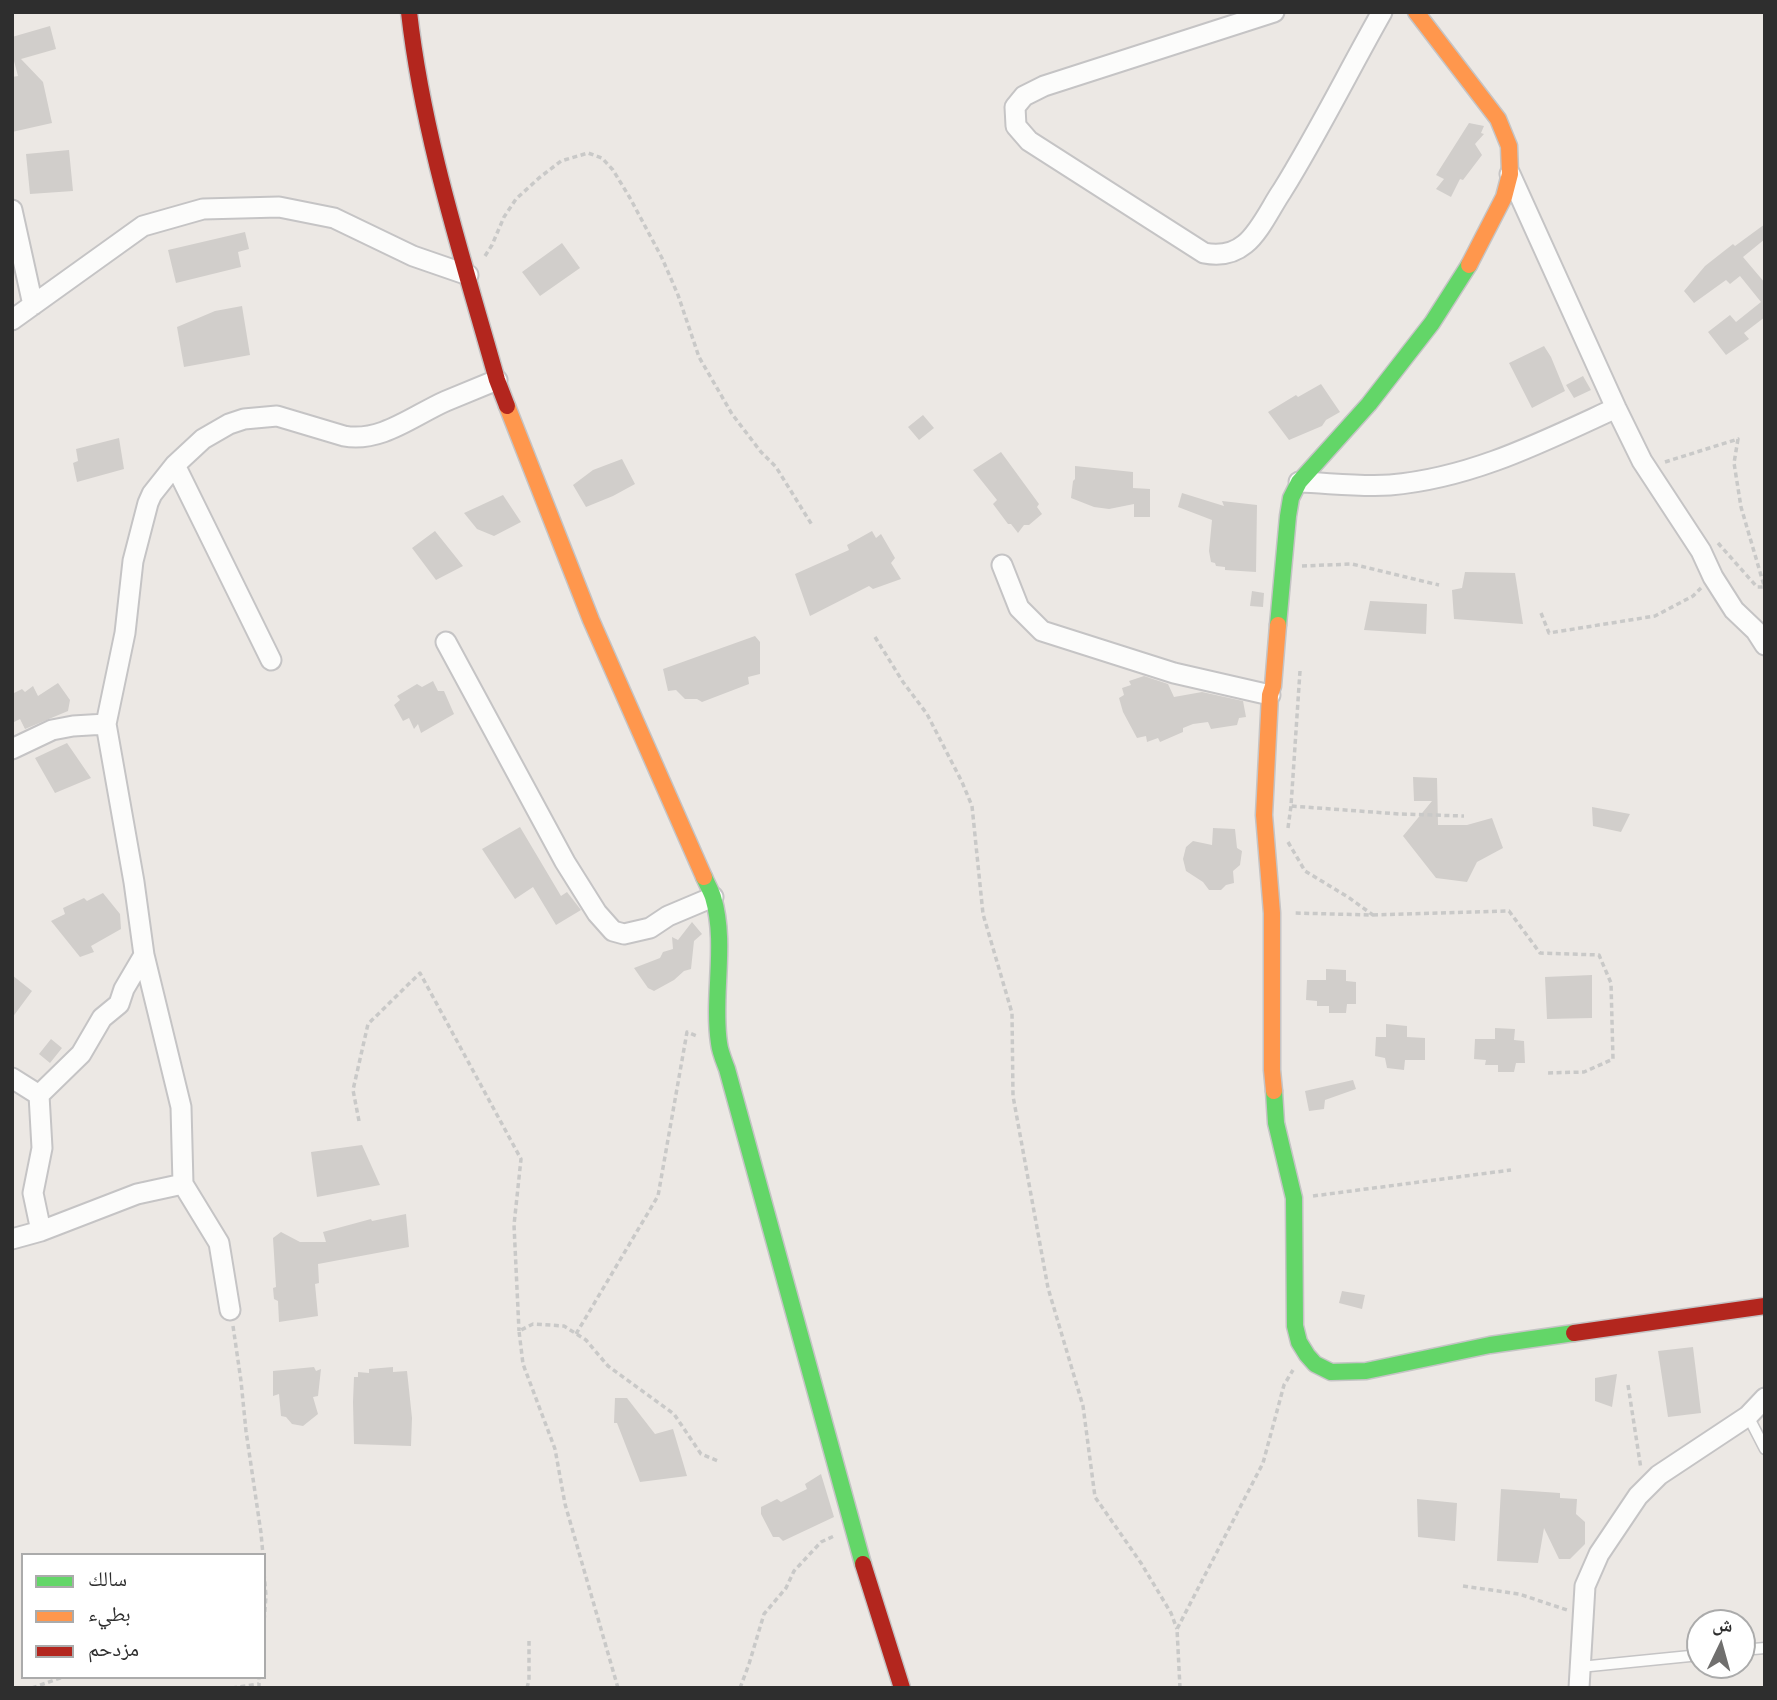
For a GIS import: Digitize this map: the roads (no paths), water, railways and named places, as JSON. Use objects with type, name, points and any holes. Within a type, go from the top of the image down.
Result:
[{"type":"street","points":[[409,12],[414,56],[435,157],[497,380],[591,620],[713,897],[719,968],[716,993],[719,1045],[859,1550],[902,1688]]},
{"type":"street","points":[[1274,12],[1044,86],[1024,96],[1015,107],[1016,126],[1029,141],[1205,253],[1226,254],[1245,244],[1260,225],[1307,149],[1382,12]]},
{"type":"street","points":[[1416,12],[1498,119],[1509,146],[1510,174],[1504,197],[1468,267],[1432,323],[1369,404],[1299,482],[1291,498],[1282,568],[1273,686],[1269,695],[1264,815],[1272,913],[1272,1070],[1276,1123],[1294,1198],[1296,1326],[1299,1342],[1315,1364],[1331,1372],[1366,1371],[1490,1345],[1765,1306]]},
{"type":"street","points":[[1510,174],[1642,461],[1701,551],[1713,577],[1734,610],[1756,631],[1765,645]]},
{"type":"street","points":[[12,320],[143,226],[203,209],[279,207],[334,218],[413,257],[468,275]]},
{"type":"street","points":[[12,210],[33,305]]},
{"type":"street","points":[[230,1310],[219,1243],[183,1184],[181,1107],[144,955],[134,881],[106,724],[125,633],[133,561],[148,503],[175,465],[202,439],[229,424],[244,419],[277,416],[351,438],[372,436],[497,380]]},
{"type":"street","points":[[1299,482],[1388,485],[1447,477],[1500,460],[1616,408]]},
{"type":"street","points":[[175,465],[271,660]]},
{"type":"street","points":[[1002,565],[1019,608],[1042,631],[1174,673],[1269,695]]},
{"type":"street","points":[[446,642],[565,862],[597,913],[613,931],[624,934],[650,928],[668,916],[713,897]]},
{"type":"street","points":[[12,749],[52,730],[106,724]]},
{"type":"street","points":[[41,1231],[33,1194],[42,1148],[39,1095],[81,1054],[102,1018],[119,1004],[124,989],[144,955]]},
{"type":"street","points":[[12,1078],[39,1095]]},
{"type":"street","points":[[12,1239],[41,1231],[137,1194],[183,1184]]},
{"type":"street","points":[[1579,1688],[1585,1587],[1594,1563],[1638,1496],[1659,1475],[1748,1416],[1765,1398]]},
{"type":"lane","points":[[1748,1416],[1765,1449]]},
{"type":"lane","points":[[1580,1667],[1686,1656]]}]
